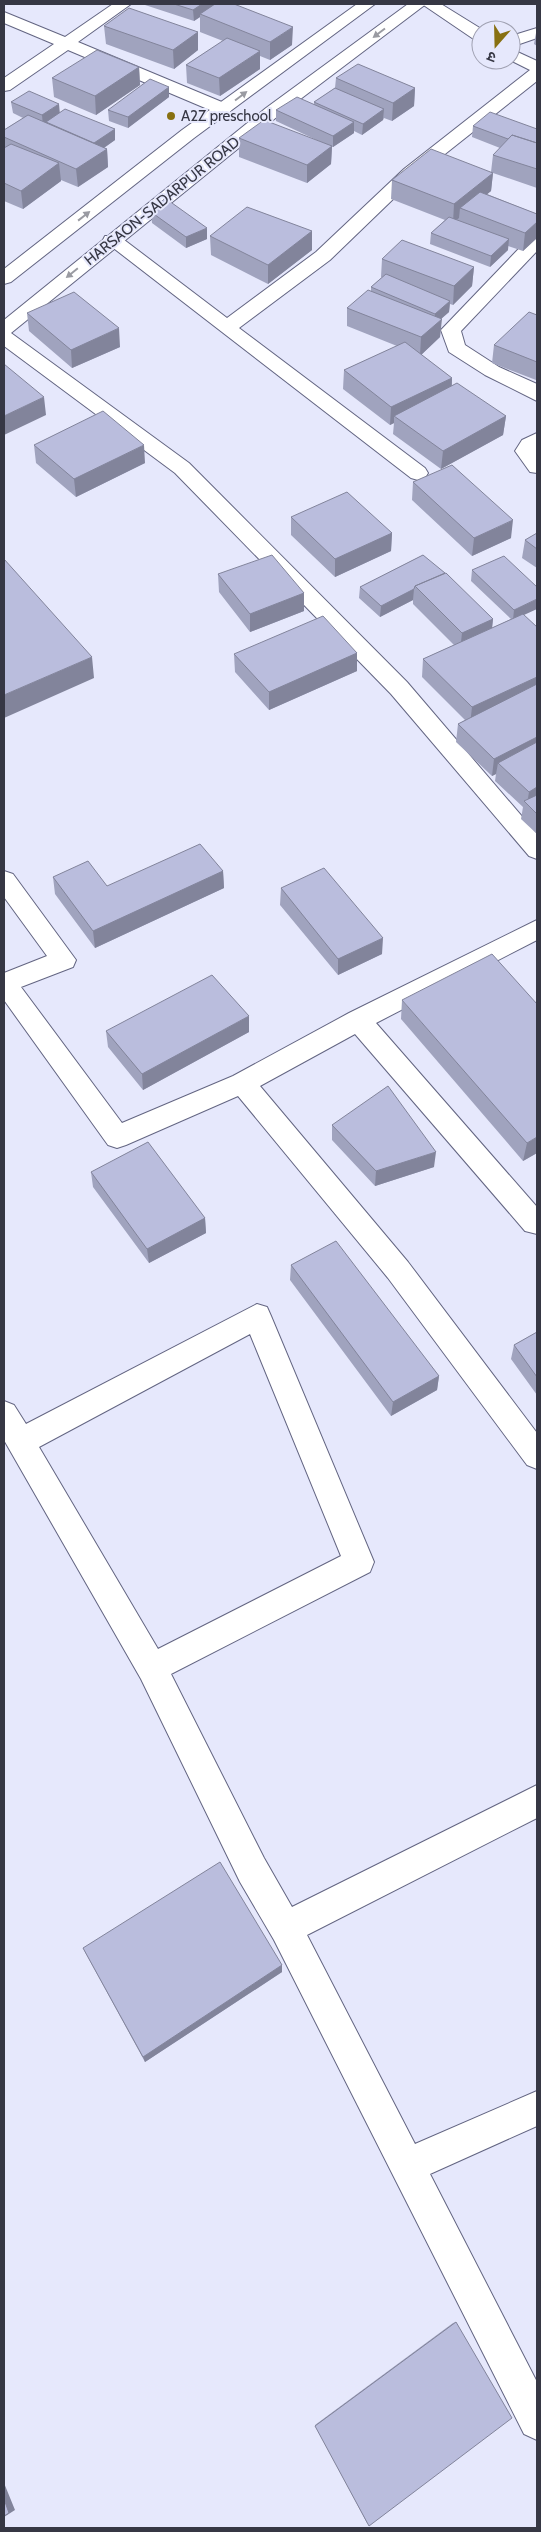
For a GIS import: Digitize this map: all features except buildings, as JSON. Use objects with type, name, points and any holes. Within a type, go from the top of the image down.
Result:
[{"type":"street","points":[[4,86],[124,4]]},
{"type":"street","name":"HARSAON-SADARPUR ROAD","points":[[4,278],[223,109],[367,4]]},
{"type":"street","name":"HARSAON-SADARPUR ROAD","points":[[4,329],[272,112],[418,4]]},
{"type":"street","points":[[430,4],[471,30]]},
{"type":"street","points":[[4,18],[223,109]]},
{"type":"street","points":[[521,38],[537,32]]},
{"type":"street","points":[[521,59],[537,67]]},
{"type":"street","points":[[228,327],[323,256],[410,173],[537,74]]},
{"type":"street","points":[[112,240],[418,473]]},
{"type":"street","points":[[537,241],[451,330],[456,348],[492,371],[530,388],[537,395]]},
{"type":"street","points":[[4,337],[182,468],[399,688],[537,850]]},
{"type":"street","points":[[537,439],[529,444],[525,451],[537,467]]},
{"type":"street","points":[[4,880],[64,960],[4,983],[117,1137],[242,1083],[358,1020],[537,929]]},
{"type":"street","points":[[358,1020],[535,1223]]},
{"type":"street","points":[[242,1083],[398,1270],[537,1456]]},
{"type":"street","points":[[20,1442],[257,1316],[359,1562],[152,1668]]},
{"type":"street","points":[[4,1414],[152,1668],[252,1870],[286,1928],[537,2422]]},
{"type":"street","points":[[286,1928],[537,1801]]},
{"type":"street","points":[[407,2166],[537,2108]]},
{"type":"place","name":"A2Z preschool","points":[[171,116]]}]
